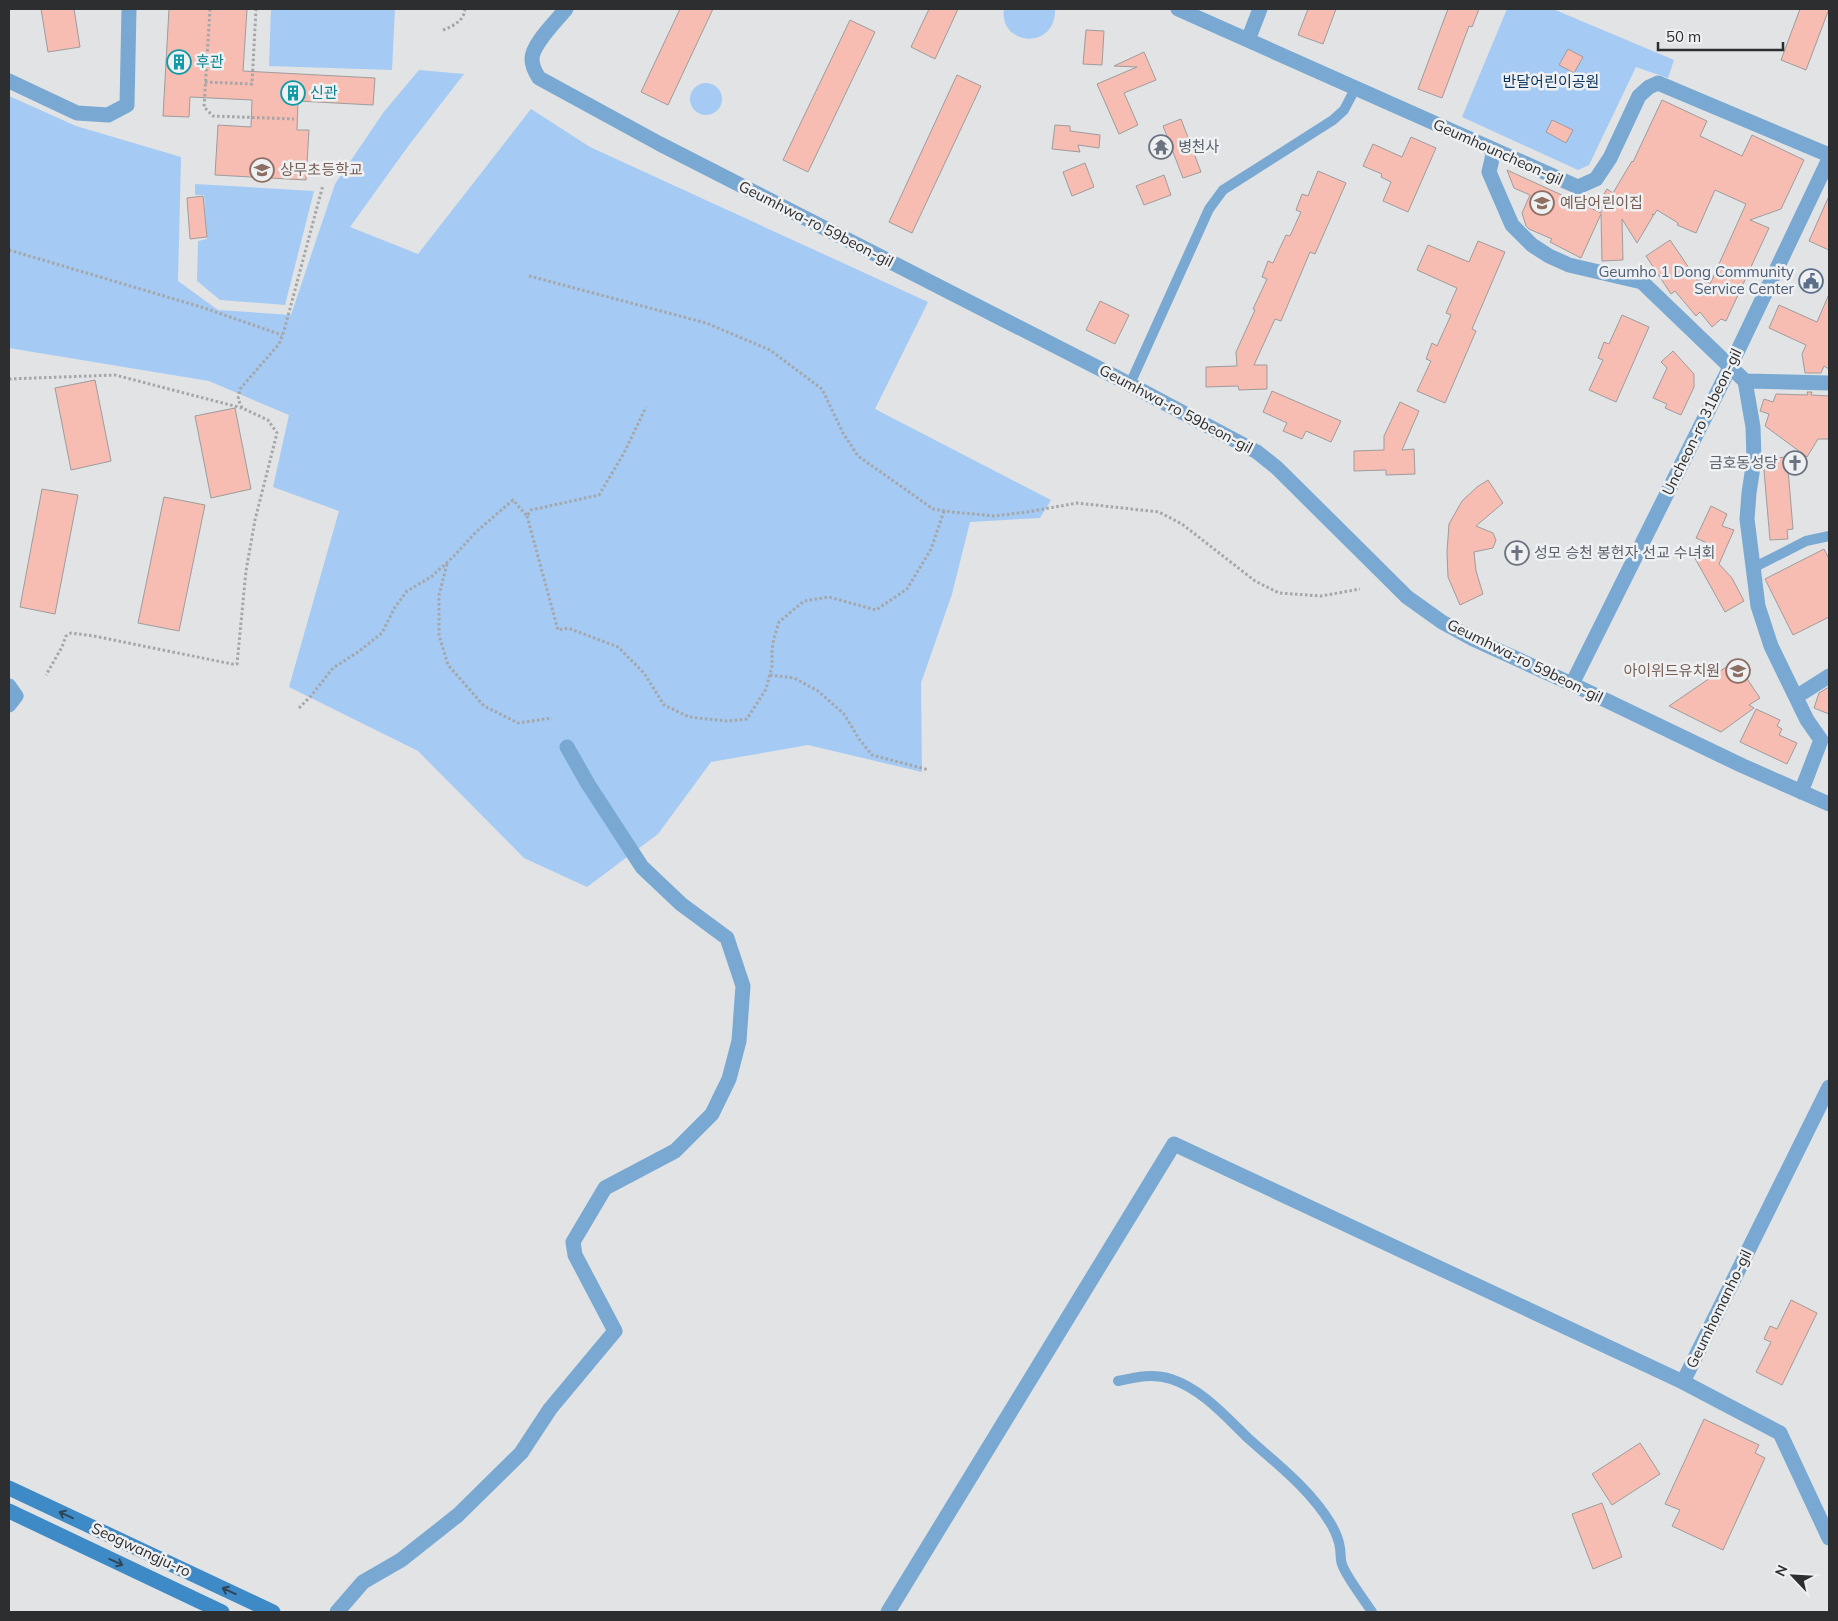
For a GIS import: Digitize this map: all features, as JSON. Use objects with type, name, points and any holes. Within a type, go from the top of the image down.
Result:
[{"type":"street","points":[[9,81],[78,113],[108,114],[127,105],[129,9]]},
{"type":"street","name":"Geumhwa-ro 59beon-gil","points":[[566,9],[535,47],[532,57],[538,78],[555,89],[1130,384],[1257,452],[1276,468],[1407,597],[1442,622],[1473,639],[1743,766],[1829,804]]},
{"type":"street","name":"Geumhouncheon-gil","points":[[1178,9],[1578,187],[1596,178],[1610,158],[1639,96],[1649,87],[1658,83],[1829,157]]},
{"type":"street","points":[[1248,40],[1260,9]]},
{"type":"street","points":[[1494,150],[1489,172],[1512,225],[1532,245],[1549,256],[1569,265],[1642,282],[1745,381],[1753,427],[1754,460],[1747,519],[1758,606],[1771,646],[1807,720],[1821,740],[1801,792]]},
{"type":"street","name":"Uncheon-ro 31beon-gil","points":[[1572,684],[1730,367],[1829,157]]},
{"type":"street","points":[[1745,381],[1829,383]]},
{"type":"street","points":[[1796,697],[1829,676]]},
{"type":"street","points":[[9,686],[16,696],[9,704]]},
{"type":"street","points":[[337,1612],[363,1582],[401,1560],[458,1516],[521,1453],[550,1409],[615,1331],[575,1254],[573,1242],[605,1188],[674,1151],[712,1114],[729,1079],[738,1041],[743,986],[727,938],[681,904],[642,867],[588,784],[567,747]]},
{"type":"street","name":"Geumhomanho-gil","points":[[1829,1087],[1683,1382],[1780,1433],[1829,1538]]},
{"type":"street","points":[[888,1612],[1174,1144],[1683,1382]]},
{"type":"street","name":"Seogwangju-ro","points":[[9,1488],[273,1612]]},
{"type":"street","name":"Seogwangju-ro","points":[[9,1511],[222,1612]]},
{"type":"lane","points":[[1130,384],[1209,209],[1223,190],[1333,120],[1344,110],[1355,89]]},
{"type":"lane","points":[[1753,568],[1806,541],[1829,536]]},
{"type":"lane","points":[[1118,1381],[1155,1375],[1179,1382],[1198,1393],[1288,1472],[1304,1488],[1331,1524],[1340,1546],[1342,1564],[1372,1612]]},
{"type":"path","points":[[210,9],[204,107],[213,116],[294,119]]},
{"type":"path","points":[[205,82],[252,84],[256,9]]},
{"type":"path","points":[[443,30],[452,27],[459,21],[464,15],[465,9]]},
{"type":"path","points":[[242,408],[238,399],[240,389],[279,344],[323,186]]},
{"type":"path","points":[[9,250],[201,307],[282,335]]},
{"type":"path","points":[[529,276],[706,323],[770,350],[822,389],[843,433],[858,456],[933,508],[944,511],[994,516],[1077,503],[1159,512],[1182,524],[1255,580],[1279,593],[1322,596],[1360,589]]},
{"type":"path","points":[[9,380],[115,375],[242,408],[268,420],[277,433],[255,520],[245,580],[237,664],[72,633],[66,636],[46,676]]},
{"type":"path","points":[[528,516],[531,510],[599,496],[624,453],[646,407]]},
{"type":"path","points":[[299,708],[333,668],[358,652],[382,633],[395,607],[407,591],[431,577],[476,532],[514,500],[528,516],[558,630],[568,628],[618,647],[644,674],[664,705],[689,716],[727,722],[746,719],[766,689],[772,666],[772,649],[779,622],[804,602],[829,597],[876,610],[907,589],[931,550],[944,511]]},
{"type":"path","points":[[447,563],[439,595],[439,635],[448,665],[484,706],[518,723],[552,718]]},
{"type":"path","points":[[770,675],[794,678],[818,691],[844,714],[859,739],[872,755],[929,770]]},
{"type":"green space","points":[[271,9],[395,9],[392,70],[269,66]]},
{"type":"green space","points":[[1004,9],[1055,9],[1053,23],[1047,32],[1038,37],[1028,39],[1018,36],[1010,30],[1005,21]]},
{"type":"green space","name":"반달어린이공원","points":[[1507,9],[1553,9],[1674,60],[1668,78],[1636,67],[1589,165],[1578,170],[1462,117]]},
{"type":"green space","points":[[419,70],[464,74],[409,145],[350,227],[418,254],[531,109],[590,147],[928,302],[875,409],[1051,500],[1040,518],[970,522],[952,594],[921,683],[922,772],[808,745],[711,762],[658,834],[587,887],[524,858],[418,751],[289,687],[339,511],[273,487],[289,415],[209,381],[9,348],[9,96],[76,126],[181,157],[178,281],[218,310],[291,315],[335,184],[383,113]]},
{"type":"green space","points":[[706,83],[718,87],[722,99],[718,111],[706,115],[694,111],[690,99],[694,87]]},
{"type":"green space","points":[[195,184],[314,191],[285,305],[220,300],[197,281],[198,241],[207,239],[204,195],[195,195]]},
{"type":"building","points":[[41,9],[74,9],[80,47],[48,52]]},
{"type":"building","points":[[169,9],[247,9],[243,71],[375,78],[373,105],[298,101],[297,130],[309,130],[306,180],[215,175],[218,125],[251,127],[252,100],[190,97],[189,117],[163,116]]},
{"type":"building","points":[[680,9],[713,9],[668,105],[641,92]]},
{"type":"building","points":[[929,9],[958,9],[935,59],[911,47]]},
{"type":"building","points":[[1308,9],[1336,9],[1323,44],[1298,35]]},
{"type":"building","points":[[1448,9],[1479,9],[1472,27],[1469,26],[1442,98],[1418,89]]},
{"type":"building","points":[[1800,9],[1829,9],[1806,70],[1781,60]]},
{"type":"building","points":[[850,20],[875,32],[808,172],[783,160]]},
{"type":"building","points":[[1086,30],[1104,31],[1102,65],[1083,64]]},
{"type":"building","points":[[1568,49],[1583,57],[1574,73],[1559,65]]},
{"type":"building","points":[[1144,52],[1156,80],[1124,93],[1138,125],[1119,134],[1097,84],[1137,67],[1114,66]]},
{"type":"building","points":[[957,75],[981,86],[912,233],[889,222]]},
{"type":"building","points":[[1662,100],[1707,121],[1700,136],[1742,156],[1752,135],[1804,160],[1781,209],[1750,220],[1769,228],[1726,321],[1721,319],[1712,327],[1700,312],[1696,316],[1675,291],[1671,294],[1646,256],[1670,240],[1698,281],[1703,276],[1710,284],[1746,204],[1715,190],[1696,233],[1677,225],[1678,223],[1657,210],[1654,215],[1652,214],[1653,216],[1637,243],[1622,219],[1623,260],[1602,261],[1601,214],[1581,258],[1550,242],[1552,239],[1526,226],[1522,213],[1530,195],[1514,188],[1507,170],[1601,213],[1601,199],[1607,189],[1613,193],[1633,162]]},
{"type":"building","points":[[1181,119],[1201,172],[1183,178],[1163,126]]},
{"type":"building","points":[[1552,120],[1573,130],[1566,143],[1546,132]]},
{"type":"building","points":[[1055,125],[1070,126],[1070,131],[1100,135],[1099,148],[1078,145],[1080,152],[1052,149]]},
{"type":"building","points":[[1411,137],[1436,148],[1408,212],[1383,201],[1391,182],[1381,177],[1382,174],[1363,166],[1373,144],[1402,157]]},
{"type":"building","points":[[1085,163],[1094,187],[1072,196],[1063,172]]},
{"type":"building","points":[[1318,171],[1346,183],[1315,254],[1310,252],[1281,321],[1275,319],[1254,365],[1267,365],[1267,389],[1239,390],[1238,386],[1206,387],[1206,367],[1237,366],[1236,352],[1267,279],[1262,277],[1268,261],[1273,263],[1286,235],[1290,236],[1301,212],[1296,210],[1302,194],[1308,196]]},
{"type":"building","points":[[1164,175],[1171,195],[1144,205],[1136,186]]},
{"type":"building","points":[[203,196],[207,237],[190,239],[187,198]]},
{"type":"building","points":[[1829,196],[1829,250],[1809,241]]},
{"type":"building","points":[[1478,241],[1505,252],[1472,329],[1476,331],[1445,403],[1417,391],[1431,361],[1426,359],[1432,343],[1437,346],[1451,315],[1446,313],[1457,288],[1417,270],[1428,245],[1469,262]]},
{"type":"building","points":[[1829,294],[1829,369],[1824,366],[1821,373],[1805,373],[1802,354],[1806,345],[1769,328],[1779,305],[1817,322]]},
{"type":"building","points":[[1100,301],[1129,315],[1115,344],[1086,330]]},
{"type":"building","points":[[1622,315],[1649,327],[1616,402],[1589,390],[1603,360],[1598,358],[1604,342],[1609,344]]},
{"type":"building","points":[[1673,351],[1694,374],[1694,387],[1681,415],[1665,408],[1667,404],[1653,398],[1667,368],[1661,362]]},
{"type":"building","points":[[95,380],[111,461],[71,470],[55,388]]},
{"type":"building","points":[[1272,391],[1341,421],[1331,442],[1306,431],[1302,439],[1283,431],[1287,423],[1263,412]]},
{"type":"building","points":[[1807,392],[1812,392],[1811,395],[1829,396],[1829,439],[1818,439],[1807,457],[1765,426],[1769,414],[1760,411],[1764,399],[1773,402],[1776,394],[1808,395]]},
{"type":"building","points":[[1400,402],[1419,411],[1402,450],[1414,449],[1415,474],[1386,475],[1386,470],[1354,471],[1354,451],[1384,450],[1384,436]]},
{"type":"building","points":[[235,408],[251,489],[211,498],[195,416]]},
{"type":"building","points":[[1787,457],[1793,529],[1787,530],[1788,539],[1770,540],[1763,459]]},
{"type":"building","points":[[1488,480],[1503,503],[1476,526],[1493,533],[1496,540],[1493,548],[1474,552],[1476,571],[1483,594],[1460,605],[1448,577],[1449,524],[1462,501]]},
{"type":"building","points":[[42,489],[78,495],[55,614],[20,607]]},
{"type":"building","points":[[164,497],[205,505],[179,631],[138,623]]},
{"type":"building","points":[[1711,506],[1727,514],[1722,526],[1734,530],[1719,564],[1732,578],[1744,601],[1725,612],[1692,553],[1709,544],[1696,538]]},
{"type":"building","points":[[1824,549],[1829,559],[1829,617],[1793,635],[1765,579]]},
{"type":"building","points":[[1735,661],[1760,698],[1749,705],[1754,708],[1721,732],[1669,706]]},
{"type":"building","points":[[1829,687],[1829,714],[1814,708],[1819,693]]},
{"type":"building","points":[[1756,709],[1780,720],[1777,726],[1782,729],[1779,735],[1797,743],[1787,764],[1740,742]]},
{"type":"building","points":[[1791,1300],[1817,1313],[1782,1385],[1756,1372],[1771,1342],[1764,1339],[1770,1326],[1777,1329]]},
{"type":"building","points":[[1704,1419],[1759,1445],[1755,1453],[1765,1458],[1723,1550],[1672,1526],[1680,1510],[1665,1504]]},
{"type":"building","points":[[1640,1443],[1660,1474],[1612,1505],[1592,1474]]},
{"type":"building","points":[[1602,1503],[1622,1557],[1593,1569],[1572,1514]]},
{"type":"place","name":"후관","points":[[179,62]]},
{"type":"place","name":"신관","points":[[293,93]]},
{"type":"place","name":"병천사","points":[[1161,147]]},
{"type":"place","name":"상무초등학교","points":[[262,170]]},
{"type":"place","name":"예담어린이집","points":[[1542,203]]},
{"type":"place","name":"Geumho 1 Dong Community Service Center","points":[[1811,281]]},
{"type":"place","name":"금호동성당","points":[[1795,463]]},
{"type":"place","name":"성모 승천 봉헌자 선교 수녀회","points":[[1517,553]]},
{"type":"place","name":"아이위드유치원","points":[[1738,671]]}]
